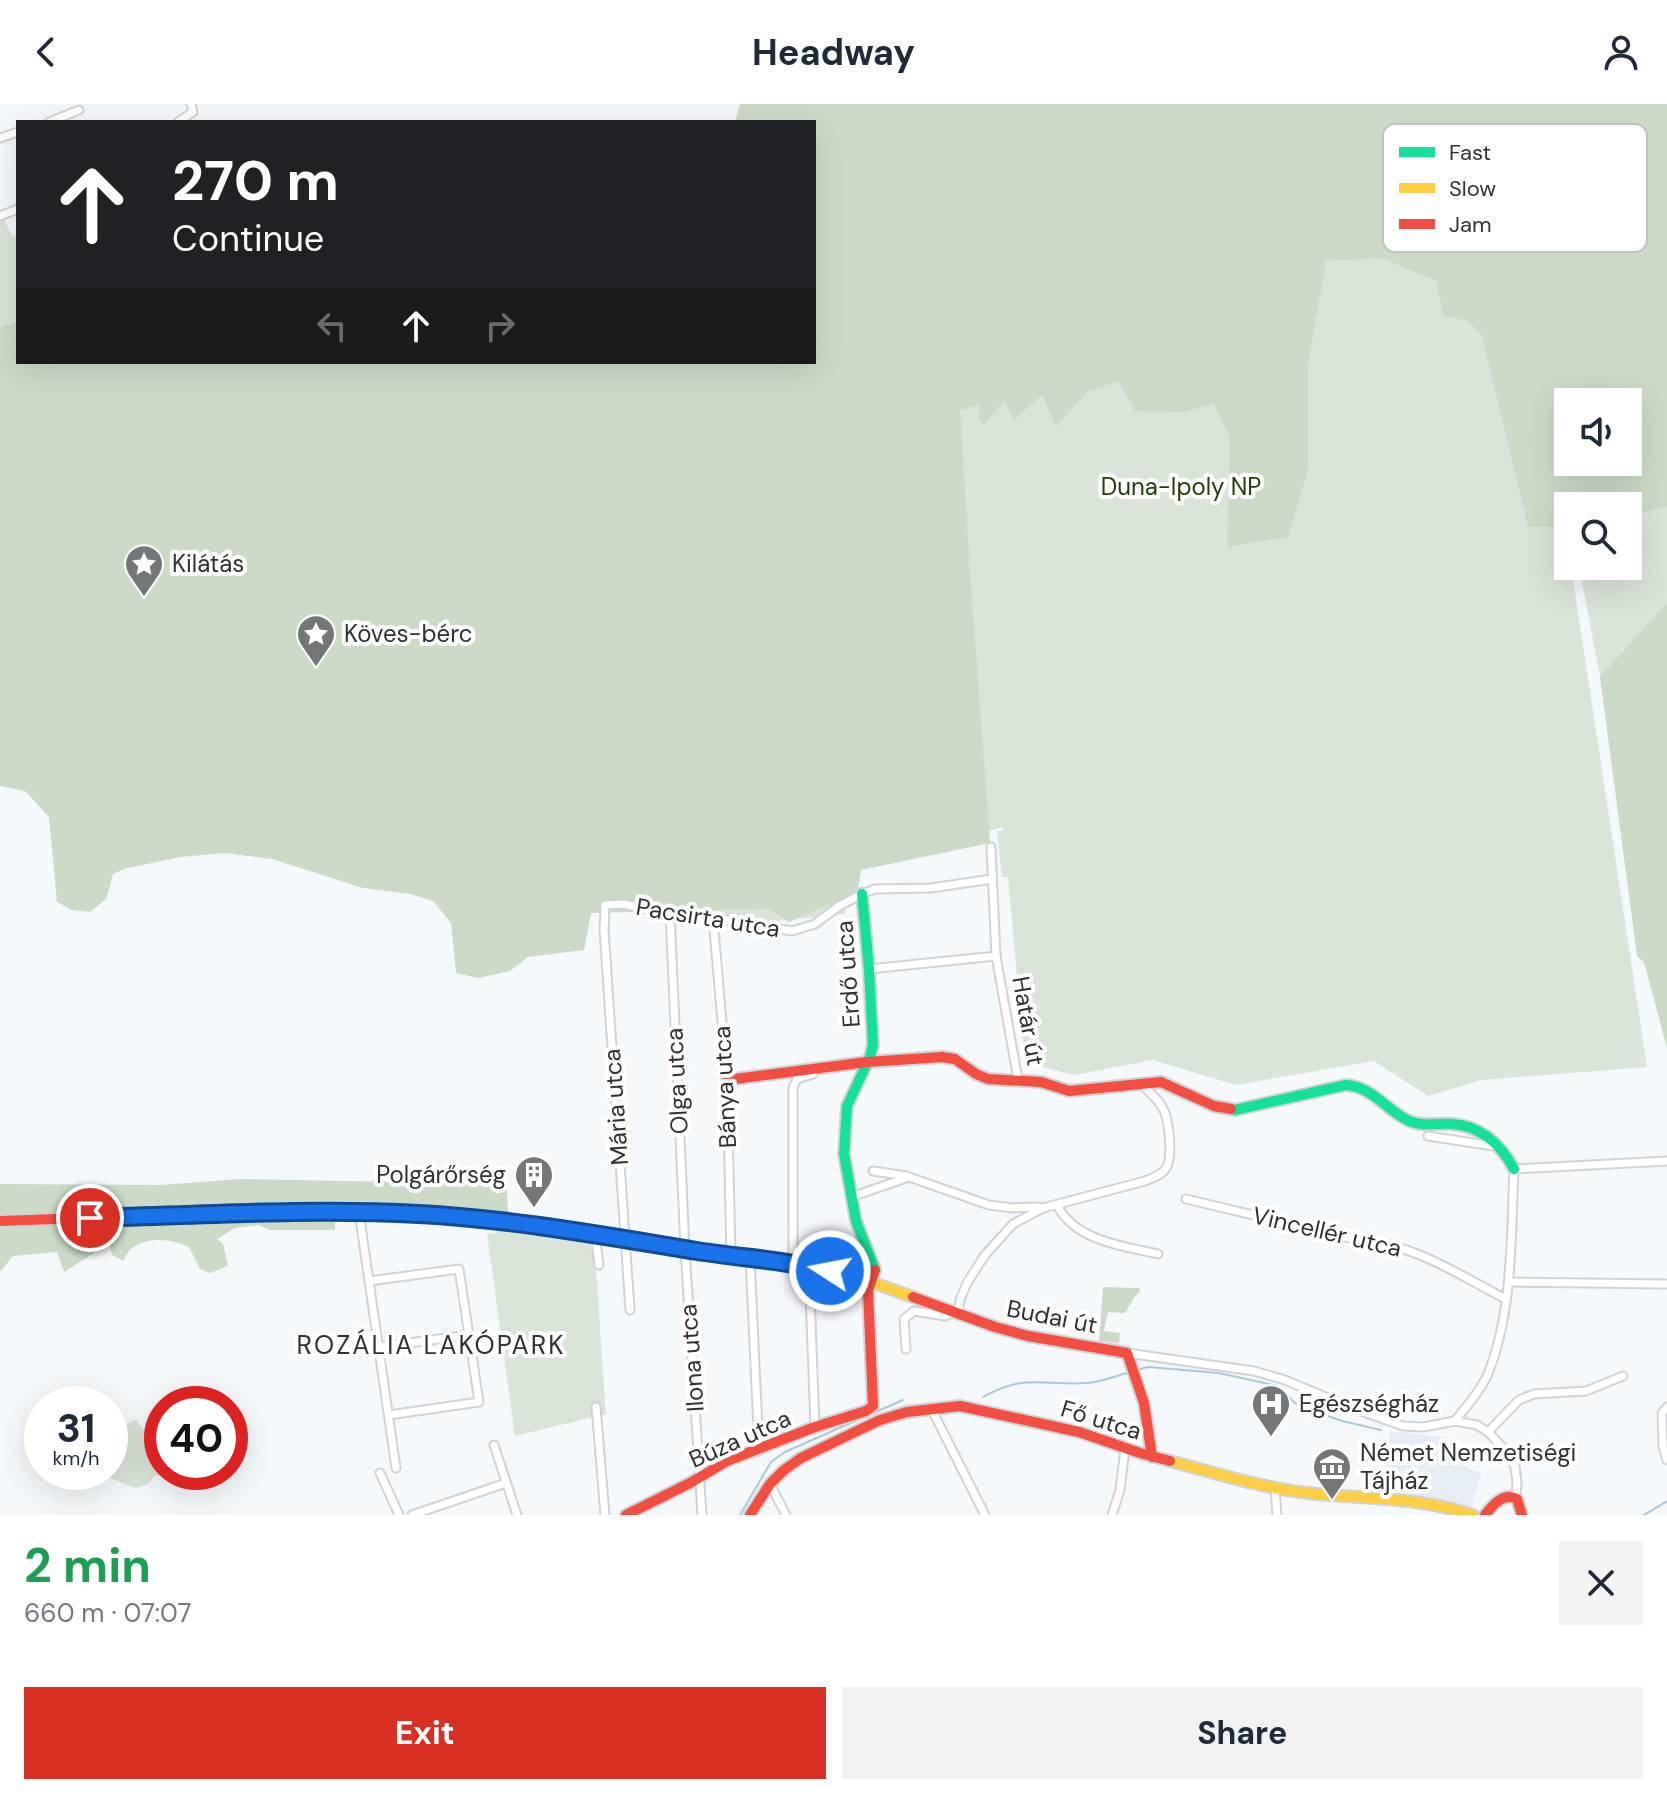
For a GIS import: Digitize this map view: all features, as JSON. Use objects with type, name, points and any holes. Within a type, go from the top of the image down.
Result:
[{"type":"street","points":[[54,120],[79,110]]},
{"type":"street","name":"Határ út","points":[[991,847],[996,956],[1018,1080],[1041,1082],[1073,1091],[1163,1082],[1214,1106],[1235,1110],[1355,1085],[1365,1088],[1412,1122],[1476,1129],[1502,1148]]},
{"type":"street","name":"Pacsirta utca","points":[[605,905],[622,904],[792,931],[815,924],[839,906],[875,889],[931,888],[992,879]]},
{"type":"street","name":"Erdő utca","points":[[862,894],[873,1045],[847,1106],[844,1154],[856,1221],[875,1270],[868,1290],[873,1406]]},
{"type":"street","name":"Mária utca","points":[[605,905],[604,930],[630,1310]]},
{"type":"street","name":"Olga utca","points":[[670,913],[685,1249]]},
{"type":"street","name":"Bánya utca","points":[[713,918],[727,1080],[731,1256]]},
{"type":"street","points":[[869,969],[996,956]]},
{"type":"street","points":[[727,1080],[867,1062],[945,1057],[958,1061],[982,1077],[1018,1080]]},
{"type":"street","points":[[793,1263],[793,1088],[797,1079],[818,1073],[825,1067]]},
{"type":"street","points":[[906,1349],[904,1319],[914,1311],[945,1316],[956,1312],[967,1283],[985,1255],[1013,1224],[1043,1208],[1145,1181],[1167,1168],[1171,1156],[1165,1112],[1141,1084]]},
{"type":"street","points":[[1428,1136],[1502,1148],[1514,1169],[1509,1282],[1495,1352],[1477,1394],[1455,1421]]},
{"type":"street","points":[[1514,1169],[1667,1161]]},
{"type":"street","points":[[873,1171],[909,1177],[989,1205],[1043,1208]]},
{"type":"street","points":[[851,1197],[909,1177]]},
{"type":"street","name":"Vincellér utca","points":[[1186,1199],[1412,1250],[1506,1299]]},
{"type":"street","points":[[1057,1205],[1062,1216],[1089,1235],[1158,1254]]},
{"type":"street","points":[[359,1212],[396,1468]]},
{"type":"street","name":"Budai út","points":[[0,1221],[359,1212],[419,1214],[530,1225],[809,1266],[871,1282],[1028,1336],[1254,1371],[1403,1426],[1423,1427],[1455,1421],[1477,1425],[1488,1432]]},
{"type":"street","points":[[595,1235],[599,1265]]},
{"type":"street","name":"Ilona utca","points":[[685,1249],[702,1515]]},
{"type":"street","points":[[750,1257],[759,1451]]},
{"type":"street","points":[[809,1266],[815,1427]]},
{"type":"street","points":[[369,1281],[459,1269],[479,1402],[389,1415]]},
{"type":"street","points":[[1509,1282],[1667,1284]]},
{"type":"street","points":[[379,1347],[469,1335]]},
{"type":"street","points":[[1127,1353],[1144,1403],[1152,1457]]},
{"type":"street","points":[[1516,1499],[1515,1467],[1507,1452],[1488,1432],[1519,1400],[1534,1394],[1586,1391],[1623,1376]]},
{"type":"street","name":"Búza utca","points":[[626,1515],[727,1461],[873,1406]]},
{"type":"street","points":[[596,1407],[605,1515]]},
{"type":"street","name":"Fő utca","points":[[750,1515],[770,1484],[792,1464],[814,1451],[880,1420],[907,1412],[971,1407],[1079,1432],[1152,1457],[1275,1488],[1399,1500],[1467,1514]]},
{"type":"street","points":[[1667,1407],[1662,1413],[1663,1447],[1667,1460]]},
{"type":"street","points":[[931,1408],[985,1515]]},
{"type":"street","points":[[494,1445],[517,1515]]},
{"type":"street","points":[[1112,1515],[1120,1490],[1125,1449]]},
{"type":"street","points":[[380,1473],[399,1515]]},
{"type":"street","points":[[412,1515],[506,1483]]},
{"type":"street","points":[[770,1484],[786,1515]]},
{"type":"street","points":[[1275,1488],[1277,1515]]},
{"type":"street","points":[[1485,1515],[1504,1496],[1516,1499],[1522,1515]]},
{"type":"shaded area","points":[[1390,1431],[1443,1437],[1444,1451],[1481,1474],[1470,1510],[1384,1489]]},
{"type":"green space","name":"Duna-Ipoly NP","points":[[740,104],[1667,104],[1667,507],[1642,512],[1642,492],[1554,492],[1554,527],[1528,527],[1482,336],[1469,321],[1443,316],[1437,281],[1381,258],[1326,261],[1308,365],[1308,470],[1288,537],[1227,547],[1230,437],[1213,404],[1184,412],[1135,411],[1118,381],[1087,392],[1056,427],[1042,395],[1014,420],[1004,400],[984,426],[979,419],[980,405],[960,410],[990,843],[861,870],[857,897],[836,902],[789,922],[768,909],[591,913],[584,950],[528,957],[510,971],[478,978],[456,973],[451,923],[433,901],[410,894],[363,888],[272,859],[225,853],[180,857],[124,869],[113,874],[106,899],[90,912],[72,910],[57,902],[49,817],[25,791],[0,786],[0,328],[16,322],[16,364],[816,364],[816,120],[736,120]]},
{"type":"green space","name":"Duna-Ipoly NP","points":[[1667,104],[1667,500],[1642,496],[1642,492],[1554,492],[1554,580],[1573,580],[1647,1067],[1481,1080],[1428,1096],[1374,1061],[1236,1085],[1152,1060],[1074,1075],[1025,1063],[1008,877],[1002,877],[997,831],[1003,831],[1003,827],[841,875],[846,914],[757,923],[455,888],[192,829],[19,364],[816,364],[816,122]]},
{"type":"green space","points":[[0,211],[12,236],[16,235],[16,322],[0,328]]},
{"type":"green space","points":[[1667,507],[1667,602],[1600,677],[1582,580],[1642,580],[1642,512]]},
{"type":"green space","points":[[1667,602],[1667,1048],[1644,962],[1637,956],[1600,677]]},
{"type":"green space","points":[[407,1177],[507,1186],[508,1215],[335,1208],[335,1230],[270,1230],[259,1225],[235,1228],[217,1239],[223,1244],[228,1266],[210,1273],[200,1269],[189,1247],[160,1240],[137,1245],[123,1261],[112,1255],[109,1244],[96,1245],[94,1253],[64,1272],[57,1252],[13,1256],[0,1272],[0,1184],[160,1185],[241,1179],[394,1182]]},
{"type":"green space","points":[[497,1226],[594,1242],[606,1414],[515,1436],[487,1234],[497,1233]]},
{"type":"green space","points":[[1103,1287],[1140,1288],[1125,1313],[1108,1312],[1104,1331],[1120,1333],[1119,1343],[1099,1341]]},
{"type":"green space","points":[[136,1420],[144,1431],[144,1485],[136,1488],[128,1485],[128,1424]]},
{"type":"waterway","points":[[1136,1370],[1148,1367],[1219,1373],[1278,1386],[1295,1403],[1308,1409],[1381,1430]]},
{"type":"waterway","points":[[983,1397],[1011,1385],[1087,1383],[1130,1372]]},
{"type":"waterway","points":[[740,1515],[771,1462],[785,1452],[903,1400]]},
{"type":"waterway","points":[[1644,1515],[1667,1501]]},
{"type":"traffic: fast","points":[[862,894],[873,1045],[847,1106],[844,1154],[856,1221],[875,1270]]},
{"type":"traffic: fast","points":[[1231,1109],[1346,1085],[1356,1087],[1372,1094],[1409,1121],[1473,1128],[1497,1145],[1514,1169]]},
{"type":"traffic: slow","points":[[598,1235],[809,1266],[913,1297]]},
{"type":"traffic: slow","points":[[1170,1461],[1291,1491],[1412,1502],[1473,1515]]},
{"type":"traffic: jam","points":[[727,1080],[867,1062],[942,1057],[955,1059],[988,1079],[1041,1082],[1069,1091],[1161,1082],[1214,1106],[1231,1109]]},
{"type":"traffic: jam","points":[[0,1221],[208,1213],[364,1212],[462,1217],[598,1235]]},
{"type":"traffic: jam","points":[[626,1515],[727,1461],[873,1406],[868,1290],[875,1270]]},
{"type":"traffic: jam","points":[[913,1297],[1028,1336],[1127,1353],[1144,1403],[1152,1457]]},
{"type":"traffic: jam","points":[[750,1515],[770,1484],[801,1458],[880,1420],[907,1412],[960,1406],[1079,1432],[1170,1461]]},
{"type":"traffic: jam","points":[[1485,1515],[1507,1497],[1517,1499],[1522,1515]]},
{"type":"place","name":"Kilátás","points":[[144,598]]},
{"type":"place","name":"Köves-bérc","points":[[316,668]]},
{"type":"place","name":"Polgárőrség","points":[[534,1209]]},
{"type":"place","name":"Egészségház","points":[[1271,1438]]},
{"type":"place","name":"Német Nemzetiségi Tájház","points":[[1332,1501]]},
{"type":"district","name":"ROZÁLIA LAKÓPARK","points":[[431,1345]]},
{"type":"route","points":[[90,1218],[359,1212],[419,1214],[518,1223],[830,1271]]}]
